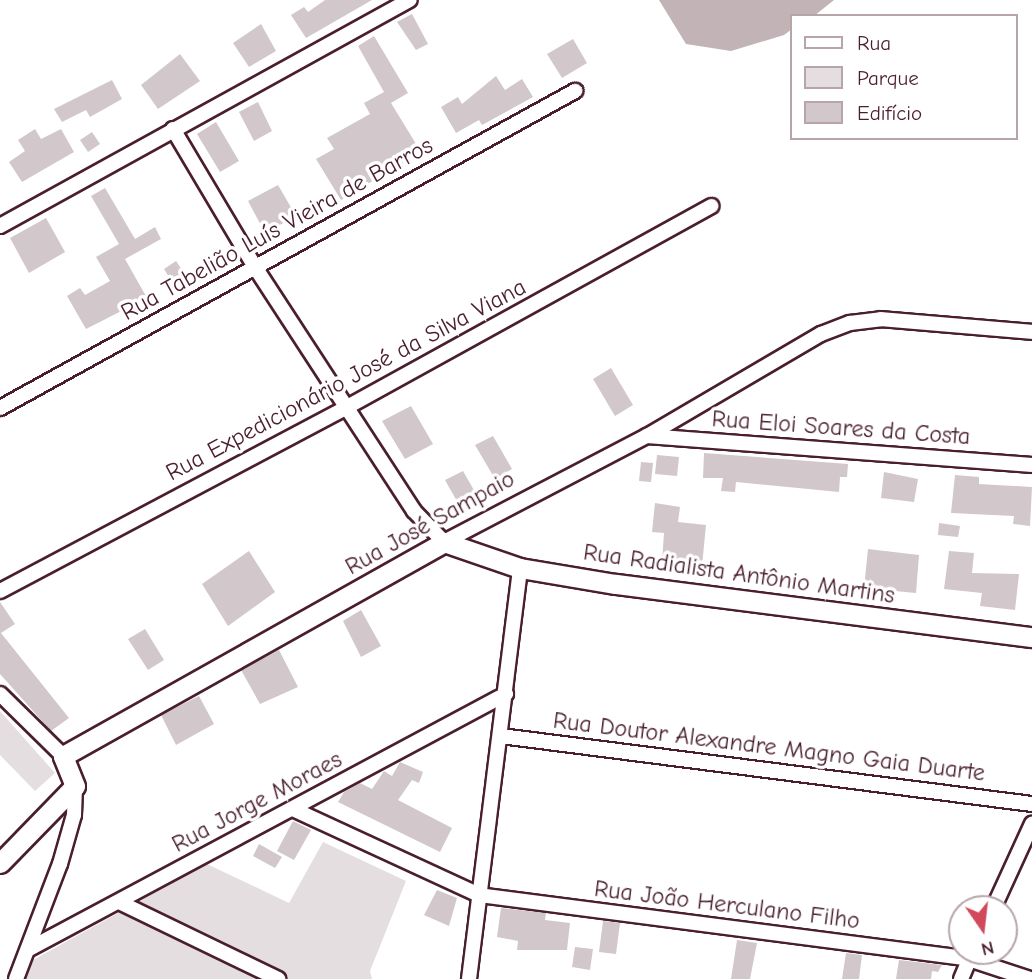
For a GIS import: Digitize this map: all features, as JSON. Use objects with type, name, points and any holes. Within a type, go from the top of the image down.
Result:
[{"type":"street","points":[[0,226],[410,0]]},
{"type":"street","name":"Rua Tabelião Luís Vieira de Barros","points":[[0,408],[576,91]]},
{"type":"street","points":[[173,129],[255,267],[349,406],[414,511],[444,542]]},
{"type":"street","name":"Rua Expedicionário José da Silva Viana","points":[[0,591],[349,406],[711,206]]},
{"type":"street","name":"Rua José Sampaio","points":[[63,757],[444,542],[647,436],[821,334],[850,323],[881,319],[1032,332]]},
{"type":"street","name":"Rua Eloi Soares da Costa","points":[[647,436],[1032,465]]},
{"type":"street","name":"Rua Radialista Antônio Martins","points":[[444,542],[520,568],[1032,637]]},
{"type":"street","points":[[469,979],[520,568]]},
{"type":"street","points":[[0,694],[63,757],[75,786],[67,839],[16,979]]},
{"type":"street","name":"Rua Jorge Moraes","points":[[29,949],[506,694]]},
{"type":"street","name":"Rua Doutor Alexandre Magno Gaia Duarte","points":[[501,736],[1032,804]]},
{"type":"street","points":[[0,863],[75,786]]},
{"type":"street","name":"Rua João Herculano Filho","points":[[293,809],[479,895],[948,952]]},
{"type":"street","points":[[999,895],[1032,824]]},
{"type":"street","points":[[119,902],[278,979]]},
{"type":"street","name":"Rua João Herculano Filho","points":[[996,965],[1030,979]]},
{"type":"green space","points":[[0,711],[55,773],[35,791],[0,755]]},
{"type":"green space","points":[[323,842],[406,881],[370,971],[372,979],[25,979],[33,960],[207,864],[289,903]]},
{"type":"shaded area","points":[[659,0],[834,0],[816,14],[790,14],[790,30],[784,35],[731,51],[686,44]]},
{"type":"building","points":[[325,0],[372,0],[306,38],[291,15],[304,7],[308,12]]},
{"type":"building","points":[[412,14],[428,44],[416,50],[397,22]]},
{"type":"building","points":[[261,24],[276,51],[249,67],[233,43]]},
{"type":"building","points":[[374,36],[408,93],[391,103],[421,152],[341,200],[316,159],[334,149],[327,138],[370,114],[364,103],[384,92],[358,46]]},
{"type":"building","points":[[573,39],[587,63],[562,78],[547,54]]},
{"type":"building","points":[[180,54],[200,81],[158,109],[141,85]]},
{"type":"building","points":[[496,76],[505,90],[522,79],[533,97],[482,125],[479,120],[456,133],[441,107],[458,97],[462,104]]},
{"type":"building","points":[[112,80],[122,99],[90,117],[86,110],[62,122],[54,109]]},
{"type":"building","points":[[258,102],[272,131],[254,141],[239,112]]},
{"type":"building","points":[[216,122],[239,161],[220,172],[197,134]]},
{"type":"building","points":[[35,129],[41,139],[61,129],[74,152],[22,182],[9,162],[25,151],[18,140]]},
{"type":"building","points":[[92,132],[100,144],[88,152],[80,140]]},
{"type":"building","points":[[278,185],[296,216],[265,233],[248,201]]},
{"type":"building","points":[[105,188],[135,239],[155,227],[161,239],[125,259],[147,298],[86,329],[67,296],[80,288],[85,295],[110,281],[96,257],[119,244],[91,196]]},
{"type":"building","points":[[46,218],[65,252],[29,273],[10,238]]},
{"type":"building","points":[[176,261],[190,282],[177,290],[164,269]]},
{"type":"building","points":[[611,368],[633,405],[615,416],[593,379]]},
{"type":"building","points":[[411,406],[433,444],[405,459],[382,421]]},
{"type":"building","points":[[493,436],[512,469],[495,479],[475,445]]},
{"type":"building","points":[[704,453],[848,464],[847,477],[840,477],[839,492],[736,482],[735,492],[721,491],[723,478],[703,478]]},
{"type":"building","points":[[657,455],[679,457],[677,476],[655,474]]},
{"type":"building","points":[[641,462],[653,463],[651,482],[639,481]]},
{"type":"building","points":[[463,471],[475,492],[458,503],[445,480]]},
{"type":"building","points":[[884,472],[918,479],[914,502],[881,498]]},
{"type":"building","points":[[955,475],[979,477],[979,484],[1032,487],[1030,526],[1013,524],[1014,516],[951,513]]},
{"type":"building","points":[[655,503],[680,507],[678,522],[706,525],[702,566],[662,562],[664,533],[652,532]]},
{"type":"building","points":[[939,523],[960,526],[958,537],[938,535]]},
{"type":"building","points":[[868,549],[919,555],[916,593],[864,588]]},
{"type":"building","points":[[249,551],[275,592],[228,626],[202,584]]},
{"type":"building","points":[[949,551],[974,553],[972,573],[1019,574],[1015,610],[980,606],[982,593],[944,589]]},
{"type":"building","points":[[0,602],[15,624],[1,633],[69,718],[51,731],[0,674]]},
{"type":"building","points":[[361,610],[381,646],[361,657],[343,621]]},
{"type":"building","points":[[145,629],[164,660],[148,670],[128,639]]},
{"type":"building","points":[[279,650],[298,687],[260,704],[241,670]]},
{"type":"building","points":[[199,696],[214,724],[176,745],[161,715]]},
{"type":"building","points":[[400,762],[423,772],[419,783],[412,780],[398,800],[452,828],[440,852],[338,802],[344,792],[360,783],[372,789],[384,771],[392,776]]},
{"type":"building","points":[[293,821],[311,830],[294,860],[277,851]]},
{"type":"building","points":[[259,844],[282,857],[275,868],[253,856]]},
{"type":"building","points":[[437,890],[457,898],[449,926],[424,915]]},
{"type":"building","points":[[501,908],[546,913],[545,920],[570,923],[567,950],[517,950],[518,941],[497,937]]},
{"type":"building","points":[[603,921],[620,923],[616,954],[599,952]]},
{"type":"building","points":[[737,940],[757,943],[750,979],[731,979]]},
{"type":"building","points":[[575,947],[593,949],[590,970],[572,967]]},
{"type":"building","points":[[846,953],[862,955],[859,979],[842,979]]},
{"type":"building","points":[[899,960],[942,965],[938,972],[932,971],[931,979],[896,979]]}]
